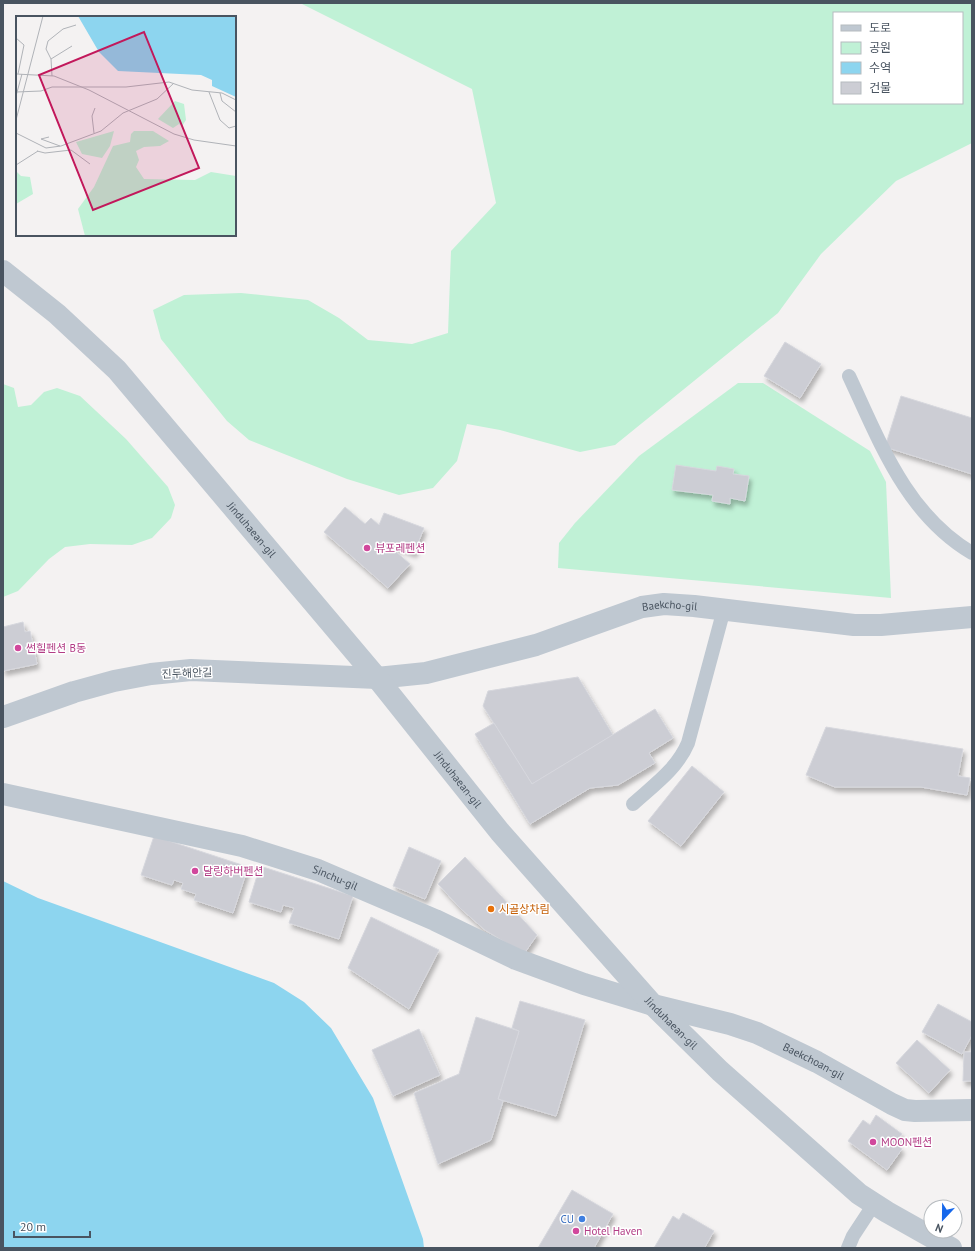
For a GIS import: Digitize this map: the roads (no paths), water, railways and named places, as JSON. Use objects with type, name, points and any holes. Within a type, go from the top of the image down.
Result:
[{"type":"street","name":"Jinduhaean-gil","points":[[3,271],[57,314],[117,370],[377,678],[500,832],[653,1005],[739,1088],[860,1194],[874,1204],[951,1248]]},
{"type":"street","name":"Baekcho-gil","points":[[377,678],[426,673],[528,647],[642,607],[664,604],[854,625],[881,625],[972,618]]},
{"type":"street","name":"진두해안길","points":[[3,717],[36,704],[94,686],[151,674],[191,670],[377,678]]},
{"type":"street","name":"Sinchu-gil","points":[[3,794],[242,846],[318,870],[435,920],[516,959],[584,984],[653,1005]]},
{"type":"street","name":"Baekchoan-gil","points":[[653,1005],[730,1024],[757,1033],[817,1062],[905,1110],[972,1110]]},
{"type":"lane","points":[[849,376],[901,483],[933,522],[962,547],[972,553]]},
{"type":"lane","points":[[634,804],[671,770],[683,756],[688,743],[724,610]]},
{"type":"lane","points":[[848,1248],[853,1236],[874,1204]]},
{"type":"water","points":[[3,881],[38,898],[274,983],[304,1002],[331,1028],[373,1098],[423,1239],[424,1248],[3,1248]]},
{"type":"place","name":"뷰포레펜션","points":[[367,548]]},
{"type":"place","name":"썬힐펜션 B동","points":[[18,648]]},
{"type":"place","name":"달링하버펜션","points":[[195,871]]},
{"type":"place","name":"시골상차림","points":[[491,909]]},
{"type":"place","name":"MOON펜션","points":[[873,1142]]},
{"type":"place","name":"CU","points":[[582,1219]]},
{"type":"place","name":"Hotel Haven","points":[[576,1231]]}]
